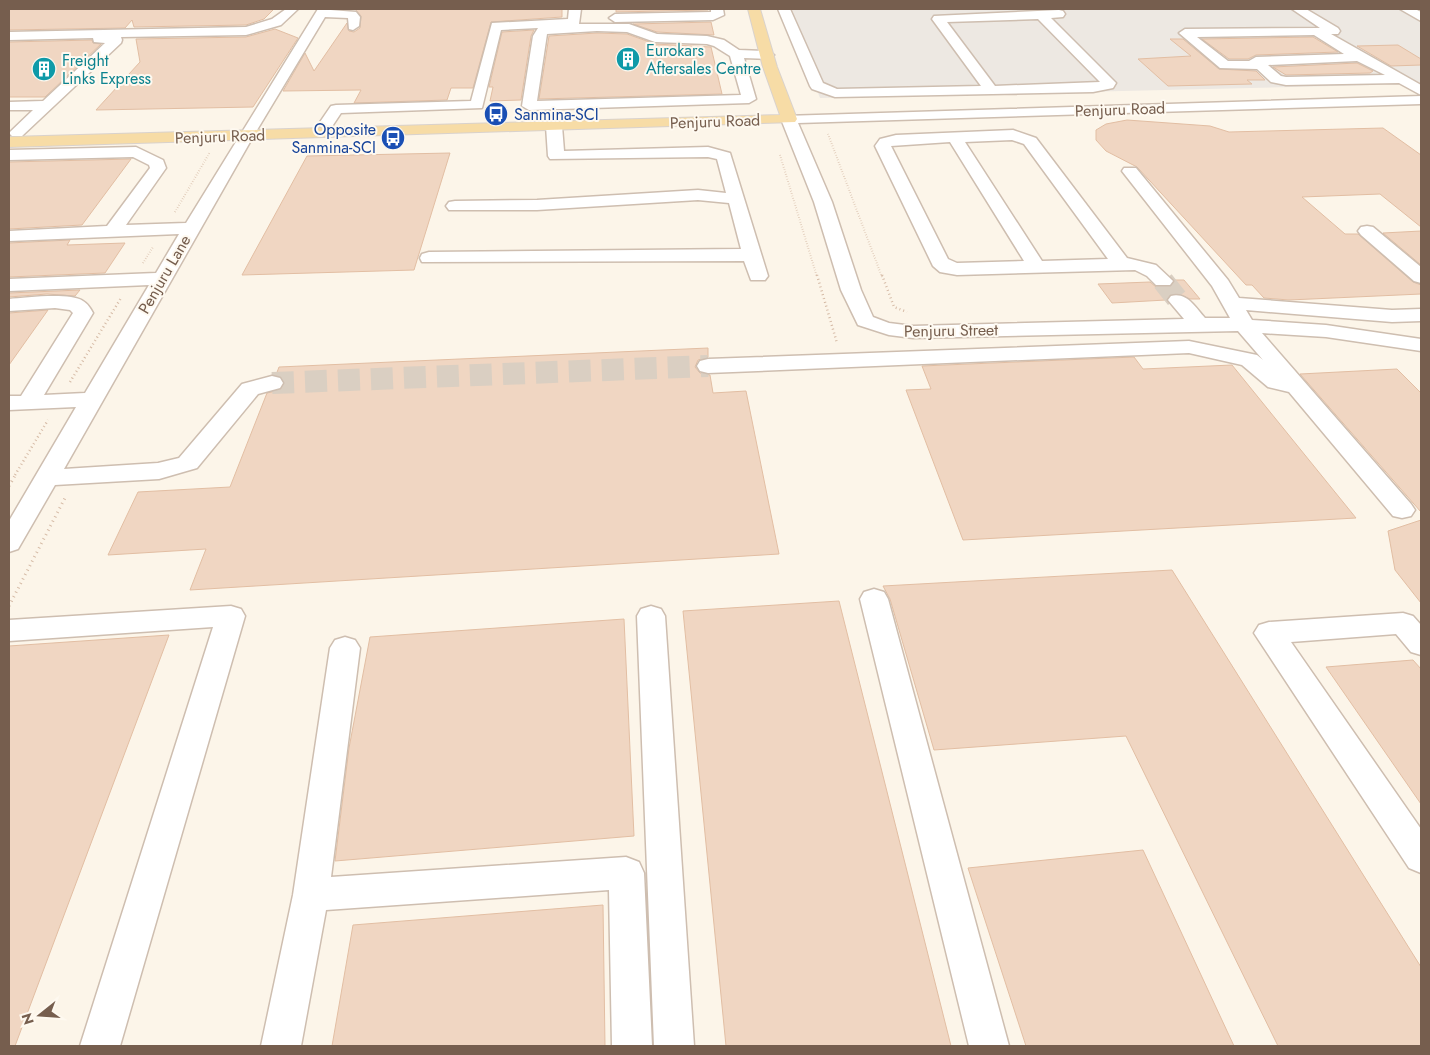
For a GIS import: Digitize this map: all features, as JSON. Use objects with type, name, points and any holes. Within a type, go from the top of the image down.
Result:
[{"type":"main road","points":[[754,9],[787,116]]},
{"type":"main road","name":"Penjuru Road","points":[[248,131],[326,125],[787,116]]},
{"type":"main road","name":"Penjuru Road","points":[[11,136],[554,126],[787,116]]},
{"type":"street","points":[[9,36],[246,30],[275,24],[283,20],[292,9]]},
{"type":"street","points":[[326,125],[336,108],[477,104],[496,26],[571,23],[574,22],[575,9]]},
{"type":"street","points":[[602,16],[608,18],[713,16],[718,15],[717,9]]},
{"type":"street","points":[[784,9],[817,86],[824,90],[846,94],[1101,88],[1108,85],[1109,83],[1042,16]]},
{"type":"street","points":[[990,90],[938,19],[1058,15],[1060,13],[1056,9]]},
{"type":"street","points":[[1298,9],[1389,64],[1398,76]]},
{"type":"street","points":[[1406,9],[1421,17]]},
{"type":"street","points":[[322,11],[344,11],[354,17],[353,26]]},
{"type":"street","name":"Penjuru Lane","points":[[9,542],[248,131],[322,11]]},
{"type":"street","points":[[736,54],[749,99],[529,106],[539,36],[543,30],[590,27],[628,28],[655,38],[712,41],[736,54],[767,55]]},
{"type":"street","points":[[1259,65],[1225,65],[1185,33],[1312,30],[1324,34],[1359,57],[1398,76],[1421,91]]},
{"type":"street","points":[[9,41],[116,40],[11,136]]},
{"type":"street","points":[[1359,57],[1256,61],[1276,79],[1286,81],[1398,76]]},
{"type":"street","name":"Penjuru Road","points":[[787,116],[1421,95]]},
{"type":"street","name":"Penjuru Road","points":[[787,116],[1421,100]]},
{"type":"street","points":[[9,106],[47,105]]},
{"type":"street","name":"Penjuru Street","points":[[787,116],[823,202],[851,290],[865,321],[894,331],[913,332],[1234,325]]},
{"type":"street","points":[[554,126],[556,156],[708,152],[724,156],[758,276]]},
{"type":"street","points":[[1122,264],[1030,141],[1013,135],[886,142],[884,146],[940,262],[947,268],[957,270],[1122,264],[1135,263],[1148,266],[1163,281]]},
{"type":"street","points":[[954,137],[1037,267]]},
{"type":"street","points":[[9,155],[136,152],[157,164],[158,168],[113,231]]},
{"type":"street","points":[[1130,171],[1221,284],[1232,303],[1234,325],[1298,387],[1402,510]]},
{"type":"street","points":[[455,206],[537,206],[698,195],[736,199]]},
{"type":"street","points":[[9,236],[191,228]]},
{"type":"street","points":[[1367,231],[1421,277]]},
{"type":"street","points":[[429,258],[752,255]]},
{"type":"street","points":[[9,284],[161,279]]},
{"type":"street","points":[[1178,300],[1200,325]]},
{"type":"street","points":[[9,305],[56,302],[76,305],[83,313],[18,402],[54,410]]},
{"type":"street","points":[[1234,325],[1326,331],[1421,345]]},
{"type":"street","points":[[46,478],[159,471],[188,463],[250,389],[272,383]]},
{"type":"street","points":[[9,420],[54,410],[87,408]]},
{"type":"street","points":[[874,599],[989,1046]]},
{"type":"street","points":[[9,630],[231,616],[100,1046]]},
{"type":"street","points":[[651,616],[674,1046]]},
{"type":"street","points":[[1421,644],[1403,623],[1269,632],[1421,857]]},
{"type":"street","points":[[281,1046],[312,895],[345,648]]},
{"type":"street","points":[[312,895],[626,872],[632,1046]]},
{"type":"lane","points":[[1232,303],[1392,316],[1421,315]]},
{"type":"lane","points":[[708,366],[1189,347],[1249,360],[1276,382],[1298,387]]},
{"type":"path","points":[[832,132],[828,134],[829,141],[894,306],[912,313]]},
{"type":"path","points":[[9,486],[132,280],[165,229],[209,154],[210,146]]},
{"type":"path","points":[[9,606],[77,476]]},
{"type":"shaded area","points":[[785,9],[1421,9],[1421,84],[820,98]]},
{"type":"building","points":[[9,9],[274,9],[264,19],[246,25],[134,27],[132,20],[125,28],[9,30]]},
{"type":"building","points":[[355,9],[562,9],[562,17],[491,22],[473,88],[451,88],[447,100],[354,103],[361,90],[283,91],[305,53],[314,71],[347,23],[349,31],[354,32],[360,28],[361,16]]},
{"type":"building","points":[[616,9],[708,9],[708,10],[616,12]]},
{"type":"building","points":[[711,22],[714,35],[657,32],[633,24]]},
{"type":"building","points":[[275,29],[298,38],[253,107],[96,110],[140,62],[136,39],[246,37]]},
{"type":"building","points":[[534,30],[531,36],[521,100],[490,101],[493,87],[489,87],[502,32]]},
{"type":"building","name":"Eurokars Aftersales Centre","points":[[597,33],[627,34],[655,44],[711,47],[722,94],[539,99],[549,36]]},
{"type":"building","points":[[1313,37],[1338,52],[1256,55],[1248,59],[1229,59],[1202,39]]},
{"type":"building","points":[[1170,39],[1183,39],[1219,69],[1256,71],[1265,80],[1247,80],[1252,84],[1168,86],[1138,59],[1191,56]]},
{"type":"building","name":"Freight Links Express","points":[[92,40],[93,43],[101,44],[45,97],[9,97],[9,42]]},
{"type":"building","points":[[1398,45],[1421,59],[1421,65],[1391,66],[1357,46]]},
{"type":"building","points":[[1357,63],[1373,71],[1370,73],[1286,75],[1273,67]]},
{"type":"building","points":[[1127,120],[1210,126],[1229,132],[1383,128],[1421,155],[1421,227],[1380,194],[1302,197],[1345,234],[1358,234],[1413,282],[1421,285],[1421,294],[1289,300],[1264,298],[1252,285],[1246,285],[1137,167],[1106,151],[1096,140],[1096,130],[1106,124]]},
{"type":"building","points":[[450,153],[414,270],[242,275],[307,156]]},
{"type":"building","points":[[131,159],[82,225],[9,229],[9,162]]},
{"type":"building","points":[[1421,231],[1421,265],[1383,233]]},
{"type":"building","points":[[70,240],[67,245],[125,243],[105,273],[9,277],[9,243]]},
{"type":"building","points":[[1175,280],[1184,280],[1200,299],[1190,299],[1176,293],[1170,295],[1166,300],[1112,303],[1098,284],[1150,282],[1156,287],[1170,287]]},
{"type":"building","points":[[80,290],[75,296],[47,294],[9,297],[9,293]]},
{"type":"building","points":[[48,310],[9,365],[9,313]]},
{"type":"building","points":[[708,348],[708,357],[698,360],[695,367],[700,373],[710,375],[713,393],[746,391],[779,554],[190,590],[206,549],[108,555],[138,492],[230,487],[267,393],[280,390],[285,384],[282,377],[276,375],[279,367]]},
{"type":"building","points":[[1134,357],[1143,369],[1232,365],[1356,518],[963,540],[906,390],[931,389],[922,366]]},
{"type":"building","points":[[1397,369],[1421,393],[1421,512],[1300,374]]},
{"type":"building","points":[[1421,520],[1421,603],[1395,570],[1388,531]]},
{"type":"building","points":[[1172,570],[1421,967],[1421,1046],[1278,1046],[1126,736],[934,750],[890,599],[883,586]]},
{"type":"building","points":[[839,601],[951,1046],[726,1046],[683,611]]},
{"type":"building","points":[[624,619],[634,836],[335,861],[349,748],[370,637]]},
{"type":"building","points":[[169,635],[15,1046],[9,1046],[9,646]]},
{"type":"building","points":[[1413,660],[1421,669],[1421,804],[1326,667]]},
{"type":"building","points":[[1143,850],[1234,1046],[1026,1046],[968,868]]},
{"type":"building","points":[[603,905],[605,1046],[332,1046],[353,925]]},
{"type":"tunnel","points":[[1163,281],[1178,300]]},
{"type":"tunnel","points":[[272,383],[708,366]]},
{"type":"place","name":"Eurokars Aftersales Centre","points":[[628,59]]},
{"type":"place","name":"Freight Links Express","points":[[44,69]]},
{"type":"place","name":"Sanmina-SCI","points":[[496,114]]},
{"type":"place","name":"Opposite Sanmina-SCI","points":[[393,138]]}]
